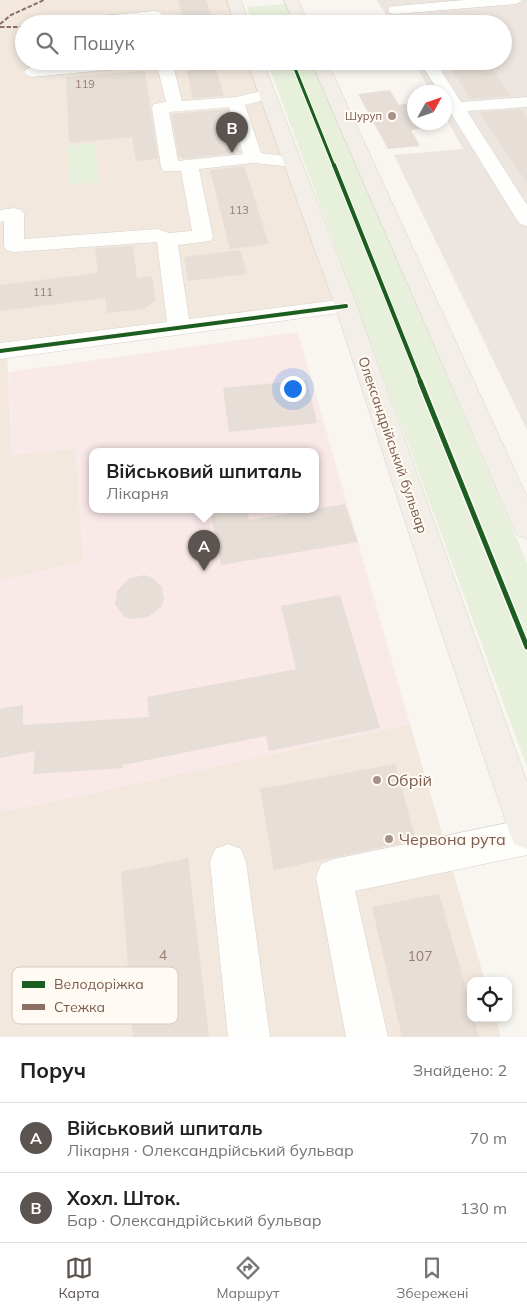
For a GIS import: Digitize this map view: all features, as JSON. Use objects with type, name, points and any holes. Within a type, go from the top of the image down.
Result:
[{"type":"main road","points":[[234,0],[239,15]]},
{"type":"main road","points":[[292,0],[298,15]]},
{"type":"main road","name":"Олександрійський бульвар","points":[[258,70],[346,306],[450,613],[527,831]]},
{"type":"main road","points":[[324,70],[527,527]]},
{"type":"street","points":[[152,0],[155,15]]},
{"type":"street","points":[[392,5],[489,1],[517,4]]},
{"type":"street","points":[[32,72],[54,70]]},
{"type":"street","points":[[166,70],[175,106]]},
{"type":"street","points":[[433,70],[526,218]]},
{"type":"street","points":[[266,95],[236,102],[160,108],[170,166],[253,158],[293,162]]},
{"type":"street","points":[[236,102],[253,158]]},
{"type":"street","points":[[456,107],[527,102]]},
{"type":"street","points":[[0,216],[14,214],[14,246],[157,235],[167,239],[203,236],[190,165]]},
{"type":"street","points":[[167,239],[179,328]]},
{"type":"street","points":[[0,351],[346,306]]},
{"type":"street","points":[[367,1037],[334,877],[527,837]]},
{"type":"street","points":[[228,862],[249,1037]]},
{"type":"shaded area","points":[[0,0],[235,0],[239,15],[15,15],[15,70],[259,70],[346,306],[7,350],[12,455],[76,448],[83,562],[0,580]]},
{"type":"shaded area","points":[[377,0],[527,0],[527,430],[394,155],[463,149],[452,129],[452,85],[427,85],[418,70],[512,70],[512,15],[386,15]]},
{"type":"shaded area","points":[[298,332],[410,724],[32,806],[0,811],[0,580],[83,561],[76,448],[12,455],[9,372]]},
{"type":"shaded area","points":[[410,724],[484,977],[467,977],[467,1022],[497,1022],[501,1037],[0,1037],[0,811],[32,806]]},
{"type":"green space","points":[[286,4],[291,15],[250,15],[247,7]]},
{"type":"green space","points":[[270,70],[315,70],[527,563],[527,767]]},
{"type":"green space","points":[[95,143],[99,182],[69,185],[67,146]]},
{"type":"building","points":[[178,0],[206,0],[211,15],[182,15]]},
{"type":"building","points":[[187,70],[217,70],[224,96],[193,98]]},
{"type":"building","points":[[452,70],[492,70],[511,96],[471,99]]},
{"type":"building","points":[[145,71],[158,159],[136,161],[132,137],[69,143],[66,77]]},
{"type":"building","name":"Шуруп","points":[[390,90],[399,105],[407,104],[407,130],[411,130],[420,146],[388,149],[358,94]]},
{"type":"building","points":[[228,109],[240,152],[182,159],[182,157],[179,157],[171,114]]},
{"type":"building","points":[[520,109],[527,118],[527,183],[479,112]]},
{"type":"building","points":[[244,166],[269,244],[230,249],[210,170]]},
{"type":"building","points":[[133,246],[137,278],[152,276],[156,300],[144,309],[107,313],[105,298],[0,311],[0,285],[98,273],[95,248]]},
{"type":"building","points":[[240,250],[247,274],[188,281],[184,257]]},
{"type":"building","points":[[307,380],[317,423],[229,432],[223,388]]},
{"type":"building","points":[[345,504],[358,542],[221,565],[211,513],[248,513],[249,520],[291,513],[319,513],[319,508]]},
{"type":"building","points":[[144,575],[151,577],[162,587],[164,600],[161,607],[148,617],[132,619],[125,617],[115,605],[117,591],[128,579]]},
{"type":"building","points":[[340,595],[380,728],[269,751],[266,736],[123,765],[123,768],[33,774],[35,751],[0,758],[0,709],[23,705],[23,725],[149,717],[147,697],[296,669],[281,606]]},
{"type":"building","points":[[395,764],[416,840],[274,870],[260,789]]},
{"type":"building","points":[[188,858],[209,1037],[133,1037],[132,1024],[178,1024],[178,967],[128,967],[121,872]]},
{"type":"building","points":[[439,894],[467,992],[467,1022],[475,1022],[479,1037],[402,1037],[372,907]]},
{"type":"marked path","points":[[0,24],[11,15],[44,0]]},
{"type":"marked path","points":[[0,27],[15,27]]},
{"type":"cycle path","points":[[296,70],[527,647]]},
{"type":"cycle path","points":[[0,351],[346,306]]},
{"type":"place","name":"Шуруп","points":[[392,116]]},
{"type":"place","name":"Хохл. Шток.","points":[[232,153]]},
{"type":"place","name":"Військовий шпиталь","points":[[204,571]]},
{"type":"place","name":"Обрій","points":[[377,780]]},
{"type":"place","name":"Червона рута","points":[[389,839]]}]
